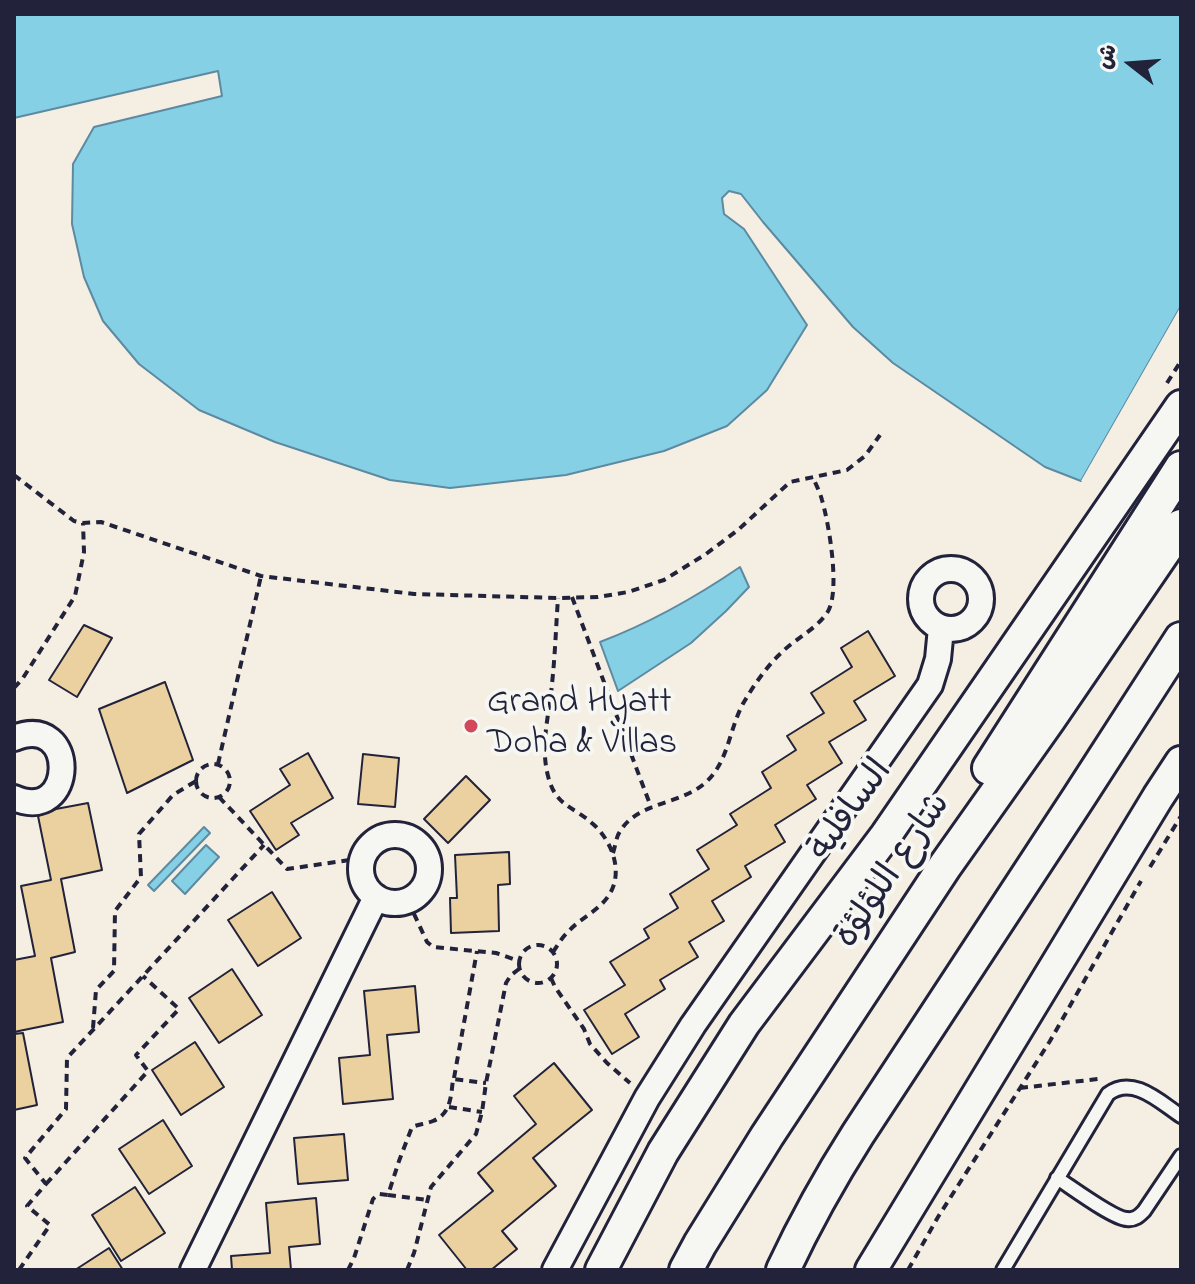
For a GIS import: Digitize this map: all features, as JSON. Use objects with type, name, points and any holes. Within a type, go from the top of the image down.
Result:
[{"type":"main road","points":[[945,866],[975,792],[1181,468]]},
{"type":"main road","name":"شارع اللؤلؤة","points":[[686,1270],[767,1136],[945,866],[1181,526]]},
{"type":"main road","points":[[783,1270],[802,1229],[843,1157],[1181,639]]},
{"type":"main road","points":[[1079,797],[1181,664]]},
{"type":"street","name":"السافلية","points":[[601,1270],[663,1152],[744,1024],[886,835],[1181,406]]},
{"type":"street","points":[[555,1270],[647,1098],[693,1025],[922,697],[935,672],[941,628]]},
{"type":"street","points":[[14,738],[27,734],[48,740],[56,747],[63,767],[62,778],[49,796],[15,803]]},
{"type":"street","points":[[871,1270],[1181,762]]},
{"type":"street","points":[[388,836],[410,839],[426,854],[429,876],[418,895],[408,901],[386,902],[368,890],[363,880],[364,858],[369,848],[388,836]]},
{"type":"street","points":[[193,1270],[376,897]]},
{"type":"lane","points":[[1003,1270],[1103,1100],[1114,1089],[1136,1088],[1181,1116]]},
{"type":"lane","points":[[1057,1178],[1117,1216],[1129,1220],[1144,1211],[1181,1156]]},
{"type":"path","points":[[14,475],[74,521],[101,522],[261,576],[414,594],[598,597],[628,592],[664,580],[738,530],[790,482],[847,470],[865,456],[880,435]]},
{"type":"path","points":[[553,952],[568,931],[602,905],[611,893],[616,877],[613,853],[619,834],[633,816],[684,797],[713,775],[739,712],[751,692],[780,654],[827,613],[834,586],[833,566],[822,500],[813,477]]},
{"type":"path","points":[[14,688],[75,596],[84,552],[83,523]]},
{"type":"path","points":[[218,764],[261,576]]},
{"type":"path","points":[[572,597],[651,807]]},
{"type":"path","points":[[558,598],[552,687],[545,725],[546,767],[555,794],[564,806],[595,825],[613,853]]},
{"type":"path","points":[[207,764],[218,764],[226,770],[230,780],[227,790],[219,797],[208,797],[199,791],[196,781],[199,771],[207,764]]},
{"type":"path","points":[[92,1030],[96,990],[114,971],[115,911],[141,877],[139,834],[173,795],[196,781]]},
{"type":"path","points":[[219,797],[287,869],[364,858]]},
{"type":"path","points":[[908,1270],[938,1217],[1050,1041],[1181,816]]},
{"type":"path","points":[[46,1184],[25,1158],[66,1109],[67,1058],[264,845]]},
{"type":"path","points":[[408,901],[427,942],[433,947],[496,953],[519,961]]},
{"type":"path","points":[[540,944],[553,952],[557,965],[551,978],[545,982],[530,982],[519,969],[519,961],[526,948],[540,944]]},
{"type":"path","points":[[388,1195],[412,1127],[437,1119],[449,1107],[477,951]]},
{"type":"path","points":[[407,1270],[431,1187],[476,1134],[506,983],[519,969]]},
{"type":"path","points":[[19,1270],[50,1225],[27,1206],[148,1071],[136,1055],[179,1009],[143,976]]},
{"type":"path","points":[[551,978],[584,1029],[590,1044],[647,1098]]},
{"type":"path","points":[[453,1079],[486,1083]]},
{"type":"path","points":[[1020,1088],[1097,1079],[1114,1089]]},
{"type":"path","points":[[449,1107],[482,1112]]},
{"type":"path","points":[[348,1270],[373,1199],[379,1194],[428,1200]]},
{"type":"water","points":[[14,14],[1181,14],[1181,306],[1081,481],[1045,467],[893,363],[853,327],[741,194],[729,191],[722,198],[724,214],[744,229],[807,325],[767,390],[727,426],[664,451],[566,475],[450,488],[390,480],[275,442],[199,410],[139,364],[103,321],[84,277],[72,224],[73,164],[94,127],[222,96],[218,71],[14,118]]},
{"type":"water","points":[[740,567],[749,587],[726,611],[691,643],[618,691],[600,642],[672,609]]},
{"type":"water","points":[[204,827],[210,833],[154,891],[148,885]]},
{"type":"water","points":[[206,845],[219,857],[185,894],[172,881]]},
{"type":"pier","points":[[1181,306],[1181,314],[1085,483],[1081,481]]},
{"type":"building","points":[[84,625],[112,638],[77,697],[49,680]]},
{"type":"building","points":[[868,631],[895,676],[854,701],[866,720],[829,742],[842,763],[807,785],[816,799],[775,825],[785,842],[745,866],[751,877],[712,901],[724,921],[689,942],[698,957],[660,980],[665,989],[625,1014],[639,1037],[612,1054],[584,1010],[625,985],[610,962],[649,938],[644,929],[678,908],[670,894],[709,869],[697,850],[737,825],[730,814],[771,788],[762,772],[796,750],[787,736],[824,713],[811,693],[852,667],[841,648]]},
{"type":"building","points":[[165,682],[193,760],[127,793],[99,709]]},
{"type":"building","points":[[308,753],[333,798],[291,823],[299,835],[276,850],[250,811],[290,785],[280,769]]},
{"type":"building","points":[[363,754],[399,758],[395,807],[358,804]]},
{"type":"building","points":[[466,776],[490,800],[448,843],[424,819]]},
{"type":"building","points":[[88,803],[102,870],[61,879],[75,952],[51,958],[63,1022],[14,1032],[14,960],[35,956],[21,886],[51,880],[38,816]]},
{"type":"building","points":[[509,852],[510,884],[498,885],[499,931],[451,933],[450,898],[457,898],[455,855]]},
{"type":"building","points":[[272,892],[301,938],[258,966],[228,920]]},
{"type":"building","points":[[232,969],[262,1015],[219,1043],[189,998]]},
{"type":"building","points":[[415,986],[419,1032],[387,1035],[393,1099],[343,1104],[339,1058],[370,1055],[364,991]]},
{"type":"building","points":[[23,1033],[37,1105],[14,1110],[14,1034]]},
{"type":"building","points":[[195,1042],[224,1087],[181,1115],[152,1070]]},
{"type":"building","points":[[554,1063],[592,1110],[533,1158],[556,1186],[502,1231],[517,1249],[491,1270],[467,1270],[439,1235],[493,1191],[478,1173],[536,1124],[514,1096]]},
{"type":"building","points":[[163,1120],[192,1166],[149,1194],[119,1149]]},
{"type":"building","points":[[344,1134],[348,1180],[298,1184],[294,1138]]},
{"type":"building","points":[[135,1187],[165,1233],[121,1261],[92,1215]]},
{"type":"building","points":[[316,1198],[320,1244],[289,1247],[291,1270],[232,1270],[231,1256],[270,1253],[266,1203]]},
{"type":"building","points":[[109,1248],[123,1270],[75,1270]]},
{"type":"place","name":"Grand Hyatt Doha & Villas","points":[[471,726]]}]
